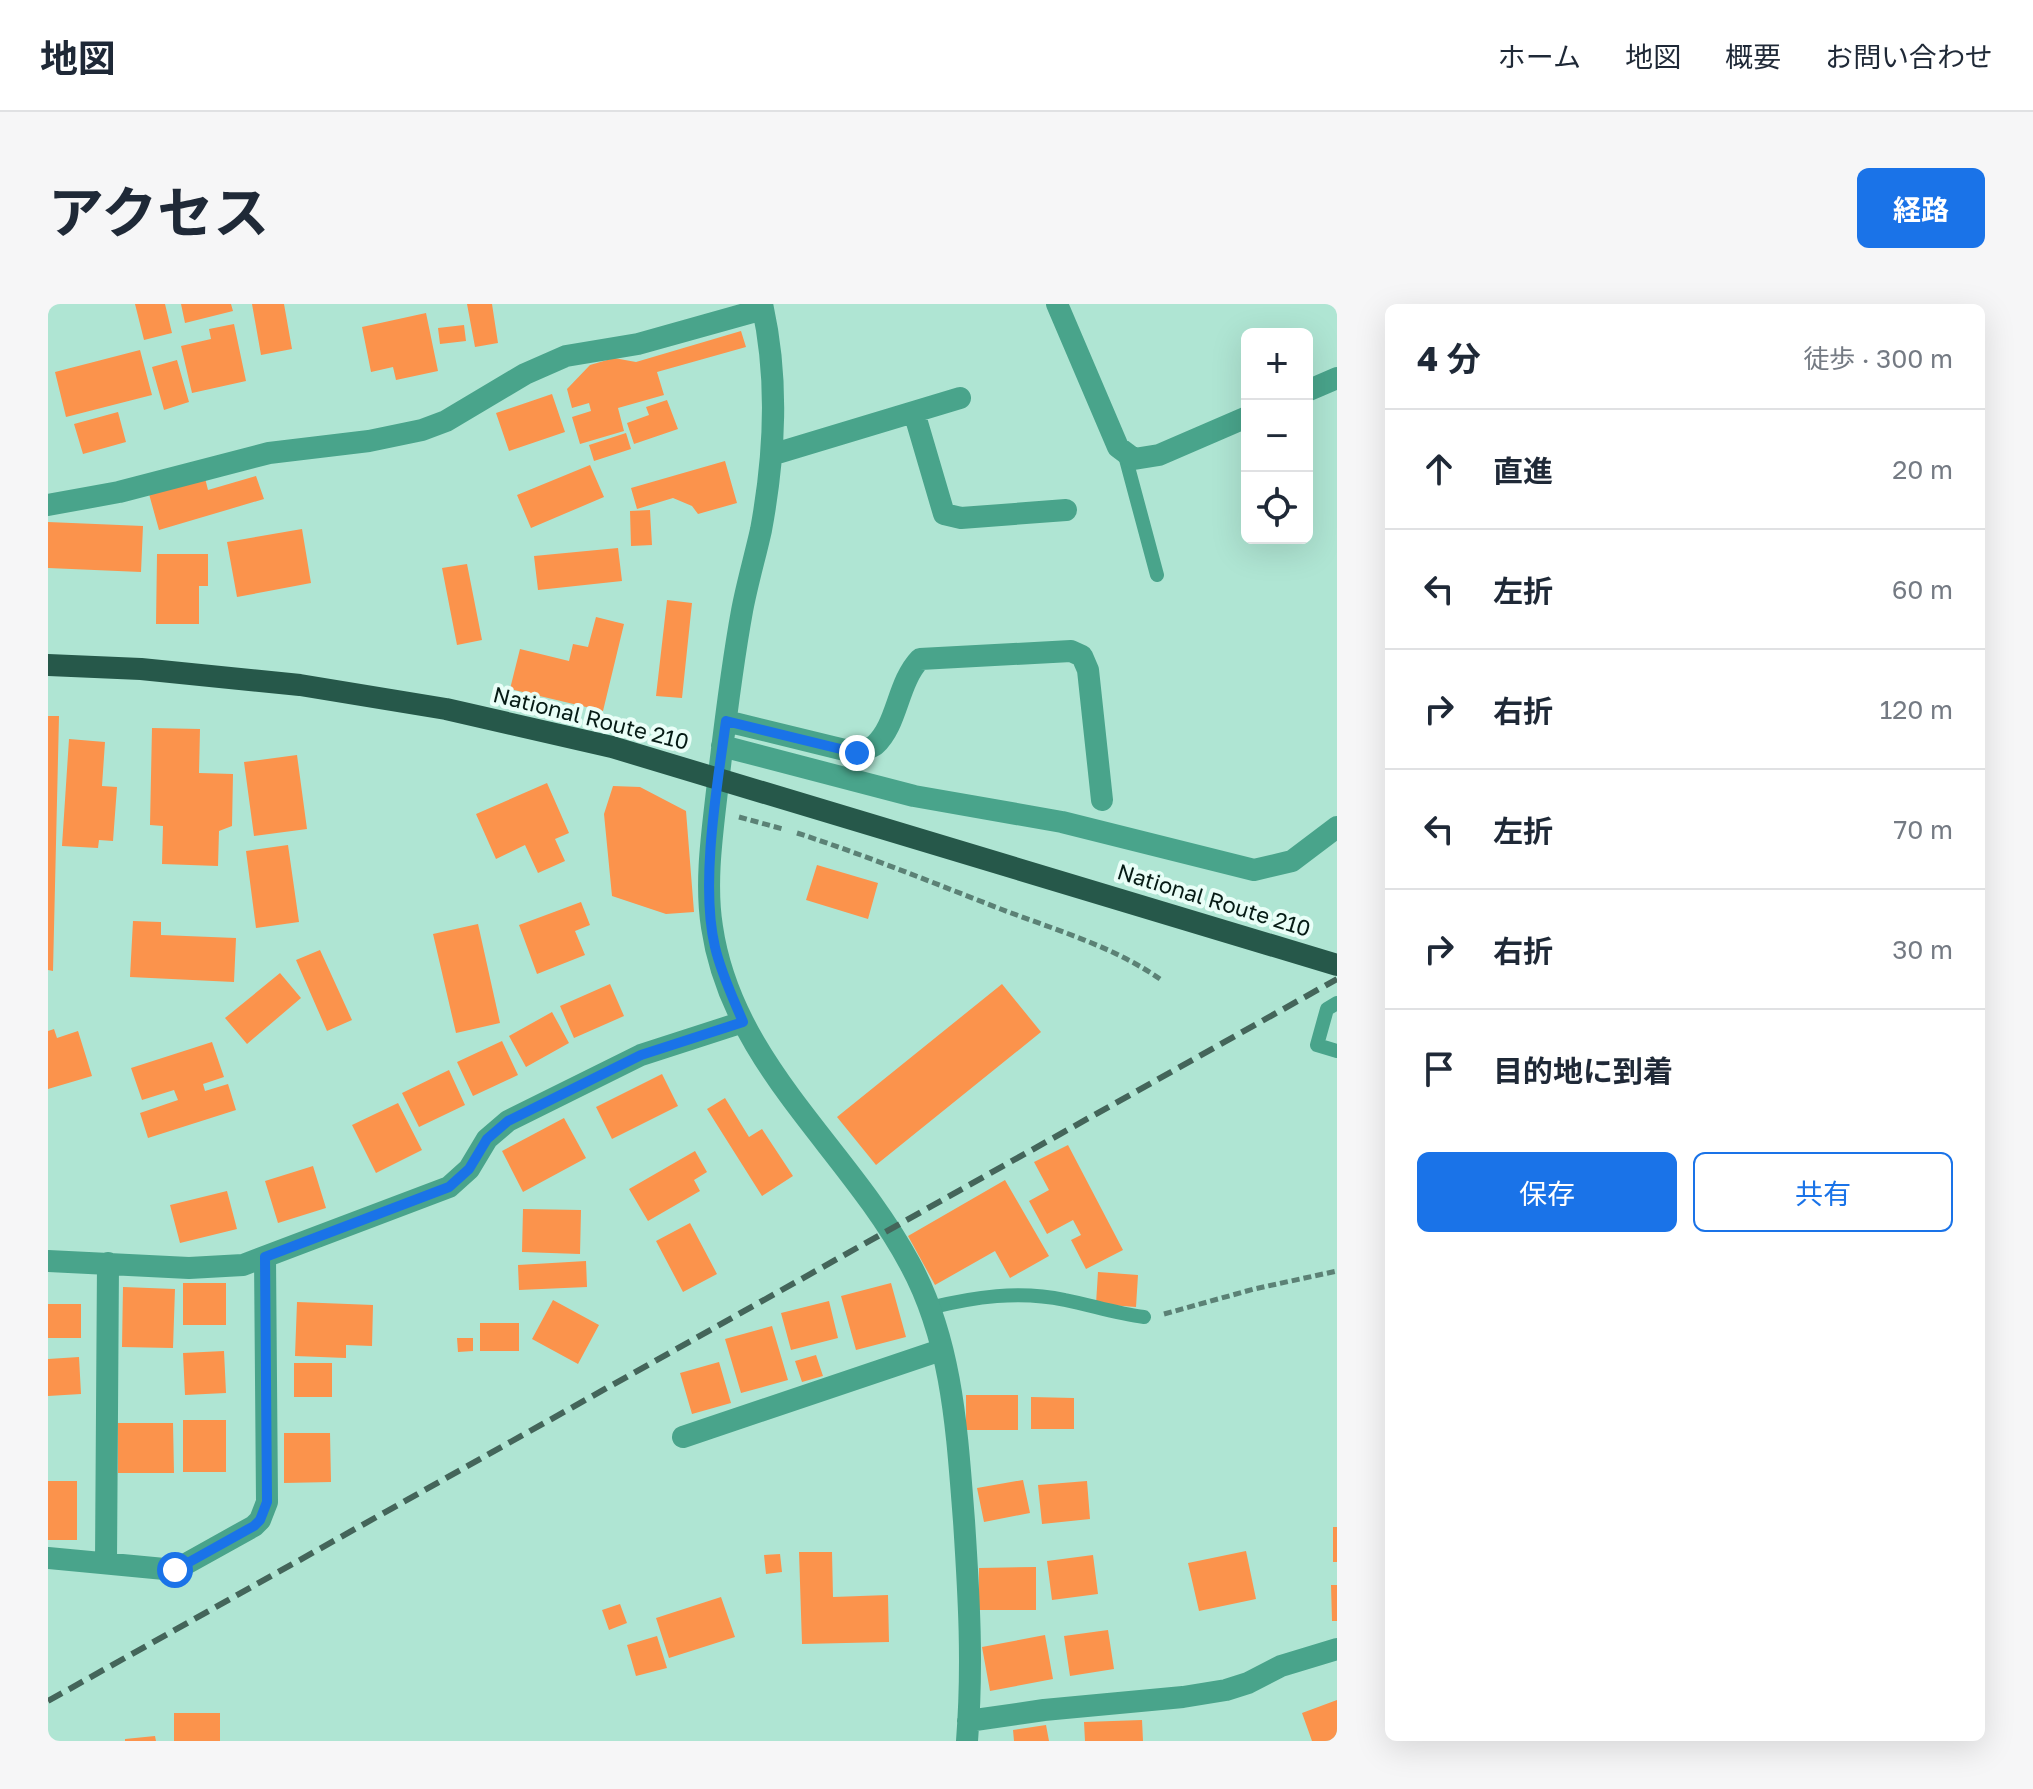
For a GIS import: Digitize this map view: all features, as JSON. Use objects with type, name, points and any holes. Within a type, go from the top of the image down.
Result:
[{"type":"highway","name":"National Route 210","points":[[48,665],[234,677],[375,696],[612,747],[1337,965]]},
{"type":"street","points":[[1061,305],[1118,447],[1134,459],[1159,455],[1241,420]]},
{"type":"street","points":[[48,505],[119,492],[269,453],[369,441],[422,430],[446,421],[525,374],[566,356],[638,344],[763,306],[774,386],[771,455],[760,532],[733,657],[718,778],[709,890],[711,923],[721,967],[743,1022],[771,1073],[841,1160],[889,1229],[911,1265],[929,1308],[951,1385],[958,1447],[972,1636],[968,1731],[1044,1710],[1226,1690],[1281,1666],[1337,1649]]},
{"type":"street","points":[[1313,388],[1337,378]]},
{"type":"street","points":[[771,455],[960,398]]},
{"type":"street","points":[[914,412],[944,514],[961,518],[1066,510]]},
{"type":"street","points":[[726,721],[857,753],[875,746],[888,724],[908,671],[920,659],[1071,651],[1082,656],[1088,670],[1102,800]]},
{"type":"street","points":[[722,746],[914,796],[1062,822],[1254,870],[1292,861],[1337,827]]},
{"type":"street","points":[[48,1261],[189,1268],[243,1265],[449,1187],[469,1169],[487,1139],[508,1121],[641,1055],[743,1022]]},
{"type":"street","points":[[48,1558],[175,1570],[260,1520],[267,1502],[265,1257]]},
{"type":"street","points":[[106,1562],[108,1263]]},
{"type":"street","points":[[683,1437],[941,1350]]},
{"type":"lane","points":[[1124,452],[1157,575]]},
{"type":"lane","points":[[1337,1003],[1327,1009],[1317,1045],[1337,1051]]},
{"type":"lane","points":[[929,1308],[976,1297],[1030,1296],[1067,1300],[1144,1317]]},
{"type":"path","points":[[727,814],[865,856],[1117,953],[1160,979]]},
{"type":"path","points":[[1144,1317],[1337,1271]]},
{"type":"building","points":[[135,304],[165,304],[172,333],[144,340]]},
{"type":"building","points":[[181,304],[231,304],[233,311],[185,323]]},
{"type":"building","points":[[252,304],[284,304],[292,349],[261,355]]},
{"type":"building","points":[[467,304],[492,304],[498,343],[475,347]]},
{"type":"building","points":[[426,313],[438,371],[396,380],[393,367],[371,372],[362,327]]},
{"type":"building","points":[[234,324],[246,381],[192,393],[181,346],[211,339],[209,329]]},
{"type":"building","points":[[464,325],[466,341],[440,344],[438,328]]},
{"type":"building","points":[[741,331],[746,347],[657,372],[664,395],[618,408],[624,431],[580,444],[572,417],[591,411],[589,403],[572,408],[567,389],[590,365],[614,358],[636,362]]},
{"type":"building","points":[[140,350],[152,395],[66,417],[55,372]]},
{"type":"building","points":[[177,360],[189,402],[164,410],[152,367]]},
{"type":"building","points":[[552,394],[565,432],[509,451],[496,413]]},
{"type":"building","points":[[667,400],[678,429],[634,444],[627,423],[649,415],[646,407]]},
{"type":"building","points":[[118,412],[126,442],[83,454],[74,424]]},
{"type":"building","points":[[626,433],[631,449],[594,461],[589,445]]},
{"type":"building","points":[[725,461],[737,503],[698,514],[692,506],[673,498],[637,509],[631,488]]},
{"type":"building","points":[[590,465],[604,497],[531,528],[517,495]]},
{"type":"building","points":[[256,476],[264,499],[159,530],[149,494],[205,478],[208,490]]},
{"type":"building","points":[[650,510],[652,545],[631,546],[630,511]]},
{"type":"building","points":[[48,522],[143,526],[141,572],[48,568]]},
{"type":"building","points":[[302,529],[311,583],[237,597],[227,542]]},
{"type":"building","points":[[618,548],[622,581],[538,590],[534,556]]},
{"type":"building","points":[[157,554],[208,554],[208,586],[199,586],[199,624],[156,624]]},
{"type":"building","points":[[467,564],[482,640],[457,645],[442,568]]},
{"type":"building","points":[[667,600],[692,603],[682,698],[656,696]]},
{"type":"building","points":[[596,617],[624,624],[603,711],[510,689],[520,649],[569,661],[573,644],[588,647]]},
{"type":"building","points":[[48,716],[59,716],[53,971],[48,970]]},
{"type":"building","points":[[152,728],[200,729],[199,773],[233,774],[232,826],[219,831],[218,866],[162,864],[163,826],[150,825]]},
{"type":"building","points":[[69,739],[105,742],[102,786],[117,787],[113,841],[99,840],[98,848],[62,846]]},
{"type":"building","points":[[297,755],[307,829],[254,836],[244,762]]},
{"type":"building","points":[[547,783],[569,833],[555,839],[565,861],[538,873],[525,845],[496,859],[476,814]]},
{"type":"building","points":[[613,786],[640,787],[686,811],[694,912],[666,914],[612,896],[604,814]]},
{"type":"building","points":[[288,845],[299,922],[256,928],[246,851]]},
{"type":"building","points":[[817,865],[878,883],[868,919],[806,900]]},
{"type":"building","points":[[581,902],[590,925],[575,931],[585,955],[537,974],[519,925]]},
{"type":"building","points":[[133,921],[161,922],[161,935],[236,938],[234,982],[130,977]]},
{"type":"building","points":[[478,924],[500,1023],[456,1033],[433,934]]},
{"type":"building","points":[[320,950],[352,1020],[327,1031],[296,960]]},
{"type":"building","points":[[280,973],[301,998],[247,1044],[225,1018]]},
{"type":"building","points":[[610,984],[624,1016],[574,1038],[560,1006]]},
{"type":"building","points":[[1002,984],[1041,1032],[876,1165],[837,1117]]},
{"type":"building","points":[[552,1012],[569,1043],[526,1067],[509,1036]]},
{"type":"building","points":[[54,1029],[57,1038],[78,1031],[92,1076],[48,1089],[48,1031]]},
{"type":"building","points":[[502,1041],[518,1075],[473,1096],[457,1062]]},
{"type":"building","points":[[212,1042],[224,1077],[203,1084],[205,1091],[228,1084],[236,1110],[148,1138],[140,1113],[178,1100],[174,1090],[142,1100],[131,1068]]},
{"type":"building","points":[[449,1070],[465,1105],[419,1127],[402,1093]]},
{"type":"building","points":[[662,1074],[678,1106],[612,1139],[596,1107]]},
{"type":"building","points":[[725,1098],[749,1137],[762,1129],[793,1176],[762,1196],[707,1109]]},
{"type":"building","points":[[398,1103],[422,1150],[376,1173],[352,1125]]},
{"type":"building","points":[[564,1118],[586,1158],[523,1192],[502,1151]]},
{"type":"building","points":[[1068,1145],[1123,1250],[1086,1269],[1071,1240],[1081,1235],[1073,1220],[1047,1234],[1029,1201],[1049,1190],[1034,1162]]},
{"type":"building","points":[[695,1151],[707,1172],[694,1180],[700,1191],[648,1221],[629,1189]]},
{"type":"building","points":[[313,1166],[326,1208],[278,1223],[265,1181]]},
{"type":"building","points":[[1005,1180],[1049,1256],[1010,1278],[995,1251],[935,1285],[908,1236]]},
{"type":"building","points":[[227,1191],[237,1229],[180,1243],[170,1205]]},
{"type":"building","points":[[523,1209],[581,1210],[580,1254],[522,1252]]},
{"type":"building","points":[[690,1223],[717,1274],[683,1292],[656,1241]]},
{"type":"building","points":[[586,1261],[587,1287],[519,1290],[518,1265]]},
{"type":"building","points":[[1098,1272],[1138,1275],[1136,1307],[1096,1304]]},
{"type":"building","points":[[183,1283],[226,1283],[226,1325],[183,1325]]},
{"type":"building","points":[[891,1283],[906,1337],[856,1350],[841,1296]]},
{"type":"building","points":[[123,1287],[175,1289],[173,1348],[122,1347]]},
{"type":"building","points":[[553,1300],[599,1325],[578,1364],[532,1339]]},
{"type":"building","points":[[829,1301],[838,1338],[791,1350],[781,1313]]},
{"type":"building","points":[[297,1302],[373,1305],[372,1346],[346,1345],[346,1358],[295,1356]]},
{"type":"building","points":[[48,1304],[81,1304],[81,1338],[48,1338]]},
{"type":"building","points":[[480,1323],[519,1323],[519,1351],[480,1351]]},
{"type":"building","points":[[772,1326],[788,1380],[741,1393],[725,1339]]},
{"type":"building","points":[[457,1338],[473,1338],[473,1351],[458,1352]]},
{"type":"building","points":[[224,1351],[226,1393],[185,1395],[183,1353]]},
{"type":"building","points":[[816,1355],[823,1376],[802,1382],[795,1361]]},
{"type":"building","points":[[79,1357],[81,1394],[48,1396],[48,1359]]},
{"type":"building","points":[[719,1362],[731,1403],[692,1414],[680,1373]]},
{"type":"building","points":[[294,1363],[332,1363],[332,1397],[294,1397]]},
{"type":"building","points":[[966,1395],[1018,1395],[1018,1430],[966,1430]]},
{"type":"building","points":[[1031,1397],[1074,1398],[1074,1429],[1031,1429]]},
{"type":"building","points":[[183,1420],[226,1420],[226,1472],[183,1472]]},
{"type":"building","points":[[118,1423],[173,1423],[174,1473],[118,1473]]},
{"type":"building","points":[[284,1433],[330,1433],[331,1482],[284,1483]]},
{"type":"building","points":[[1023,1480],[1030,1513],[984,1522],[977,1488]]},
{"type":"building","points":[[48,1481],[77,1481],[77,1540],[48,1540]]},
{"type":"building","points":[[1087,1481],[1090,1519],[1042,1524],[1038,1485]]},
{"type":"building","points":[[1333,1527],[1337,1527],[1337,1562],[1333,1562]]},
{"type":"building","points":[[1246,1551],[1256,1599],[1199,1611],[1188,1563]]},
{"type":"building","points":[[799,1552],[832,1552],[833,1597],[888,1595],[889,1642],[802,1644]]},
{"type":"building","points":[[780,1554],[782,1572],[766,1574],[764,1555]]},
{"type":"building","points":[[1093,1555],[1098,1594],[1052,1600],[1047,1561]]},
{"type":"building","points":[[1036,1567],[1036,1610],[979,1610],[979,1568]]},
{"type":"building","points":[[1331,1585],[1337,1585],[1337,1621],[1332,1621]]},
{"type":"building","points":[[721,1597],[735,1637],[669,1658],[656,1618]]},
{"type":"building","points":[[620,1604],[627,1623],[609,1630],[602,1610]]},
{"type":"building","points":[[1108,1630],[1114,1669],[1070,1676],[1064,1636]]},
{"type":"building","points":[[1045,1635],[1053,1679],[990,1691],[982,1647]]},
{"type":"building","points":[[657,1636],[667,1668],[636,1676],[627,1645]]},
{"type":"building","points":[[1337,1700],[1337,1741],[1312,1741],[1302,1713]]},
{"type":"building","points":[[174,1713],[220,1713],[220,1741],[174,1741]]},
{"type":"building","points":[[1142,1720],[1143,1741],[1085,1741],[1084,1722]]},
{"type":"building","points":[[1046,1725],[1049,1741],[1014,1741],[1013,1730]]},
{"type":"building","points":[[155,1736],[156,1741],[125,1741],[125,1739]]},
{"type":"railway","points":[[48,1701],[1337,979]]},
{"type":"route","points":[[175,1570],[254,1526],[260,1520],[267,1502],[265,1257],[449,1187],[469,1169],[487,1139],[508,1121],[641,1055],[743,1022],[715,947],[709,890],[713,822],[726,721],[857,753]]}]
